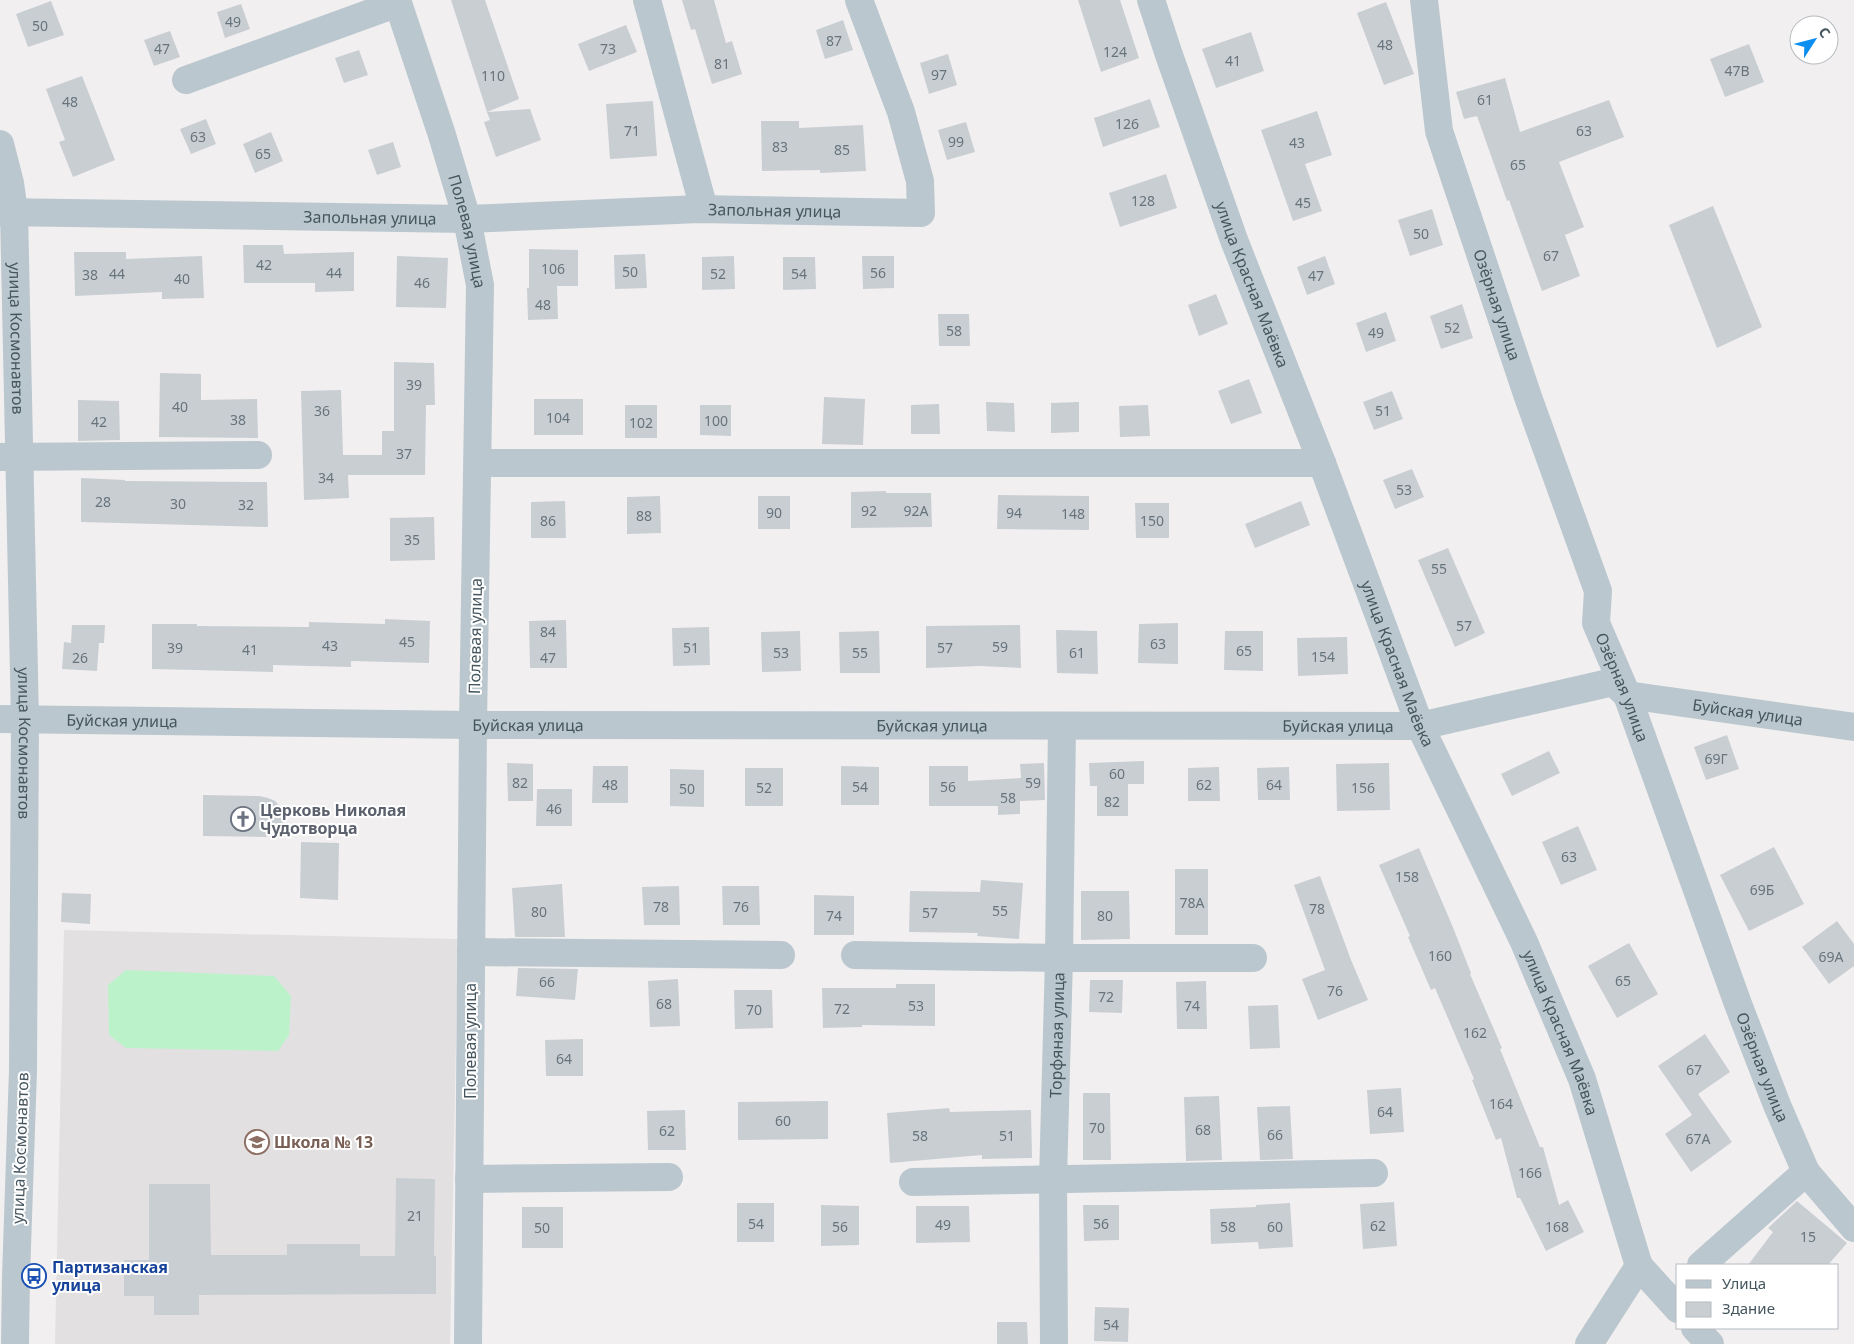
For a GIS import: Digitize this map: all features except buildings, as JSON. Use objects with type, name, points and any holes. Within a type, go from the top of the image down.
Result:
[{"type":"street","points":[[647,0],[704,209]]},
{"type":"street","name":"Запольная улица","points":[[7,212],[467,219],[704,209],[920,213],[920,181],[901,112],[859,0]]},
{"type":"street","name":"улица Красная Маёвка","points":[[1151,0],[1234,240],[1322,463],[1420,726],[1524,942],[1582,1079],[1639,1266],[1674,1297]]},
{"type":"street","name":"Озёрная улица","points":[[1424,0],[1439,131],[1528,397],[1598,590],[1596,622],[1628,695],[1738,1004],[1777,1105],[1806,1172],[1854,1228]]},
{"type":"street","points":[[186,80],[397,2]]},
{"type":"street","name":"Полевая улица","points":[[397,2],[442,135],[467,219],[480,284],[473,725],[468,1344]]},
{"type":"street","name":"улица Космонавтов","points":[[0,144],[10,183],[7,212],[13,720],[12,1070],[16,1278],[15,1344]]},
{"type":"street","points":[[10,457],[258,455]]},
{"type":"street","points":[[478,463],[1322,463]]},
{"type":"street","name":"Буйская улица","points":[[13,720],[473,725],[1420,726],[1613,682],[1628,695],[1854,728]]},
{"type":"street","name":"Торфяная улица","points":[[1054,1344],[1053,1180],[1059,958],[1062,726]]},
{"type":"street","points":[[471,952],[781,955]]},
{"type":"street","points":[[855,955],[1253,958]]},
{"type":"street","points":[[1702,1264],[1806,1172]]},
{"type":"street","points":[[913,1182],[1374,1173]]},
{"type":"street","points":[[469,1179],[669,1177]]},
{"type":"street","points":[[1589,1344],[1639,1266]]},
{"type":"street","points":[[1696,1329],[1710,1344]]},
{"type":"shaded area","name":"Школа № 13","points":[[64,930],[458,939],[450,1344],[55,1344]]},
{"type":"green space","points":[[126,970],[274,976],[291,996],[289,1035],[278,1051],[126,1048],[109,1035],[108,985]]},
{"type":"place","name":"Церковь Николая Чудотворца","points":[[243,819]]},
{"type":"place","name":"Школа № 13","points":[[257,1142]]},
{"type":"place","name":"Партизанская улица","points":[[34,1276]]}]
